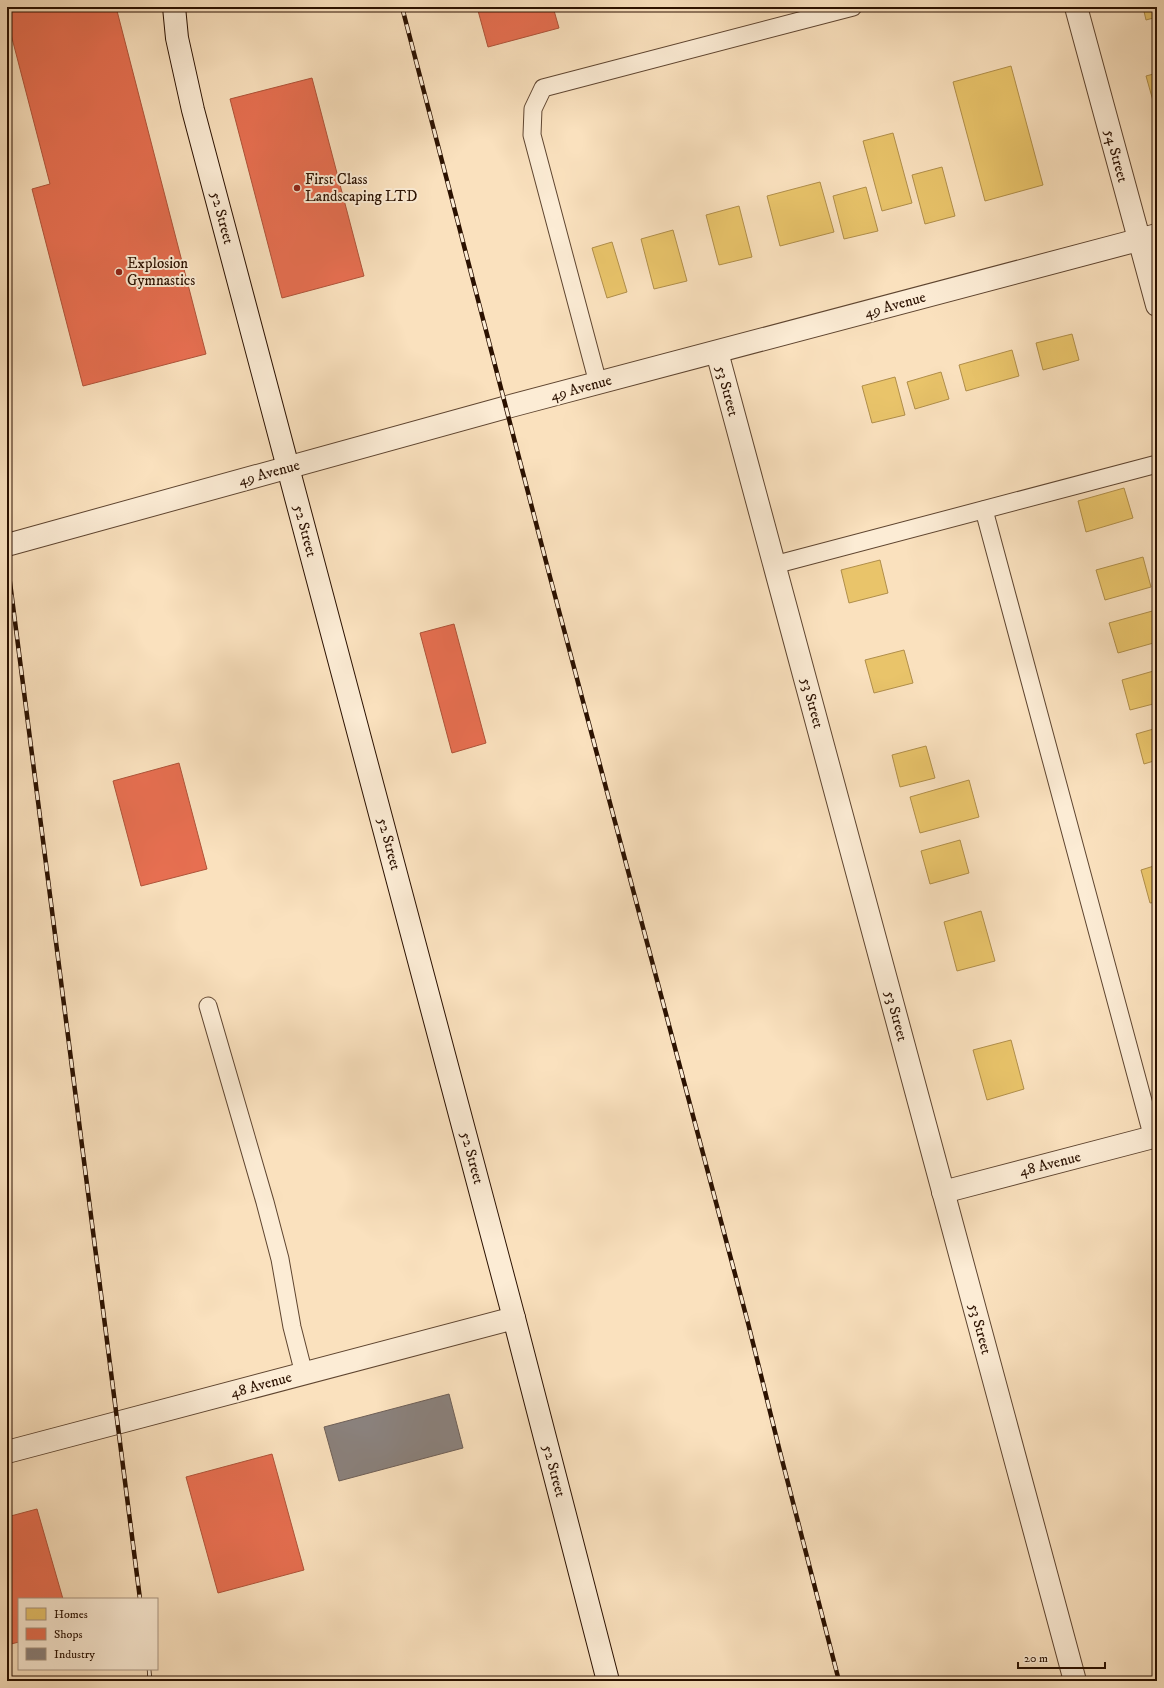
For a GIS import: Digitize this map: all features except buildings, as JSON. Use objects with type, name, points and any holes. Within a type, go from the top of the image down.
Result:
[{"type":"street","name":"52 Street","points":[[174,7],[178,45],[193,110],[514,1318],[608,1681]]},
{"type":"street","name":"54 Street","points":[[1076,7],[1148,238],[1157,305]]},
{"type":"street","name":"49 Avenue","points":[[7,545],[507,407],[1148,238]]},
{"type":"street","name":"53 Street","points":[[717,352],[1075,1681]]},
{"type":"street","name":"48 Avenue","points":[[943,1192],[1155,1137]]},
{"type":"street","name":"48 Avenue","points":[[7,1452],[514,1318]]},
{"type":"lane","points":[[598,383],[532,135],[533,110],[543,88],[853,7]]},
{"type":"lane","points":[[774,565],[1157,464]]},
{"type":"lane","points":[[984,510],[1155,1137]]},
{"type":"lane","points":[[208,1006],[269,1216],[280,1259],[292,1326],[304,1374]]},
{"type":"railway","points":[[402,7],[550,577],[748,1323],[839,1681]]},
{"type":"railway","points":[[7,559],[140,1598]]},
{"type":"railway","points":[[149,1670],[150,1681]]},
{"type":"place","name":"First Class Landscaping LTD","points":[[297,188]]},
{"type":"place","name":"Explosion Gymnastics","points":[[119,272]]}]
